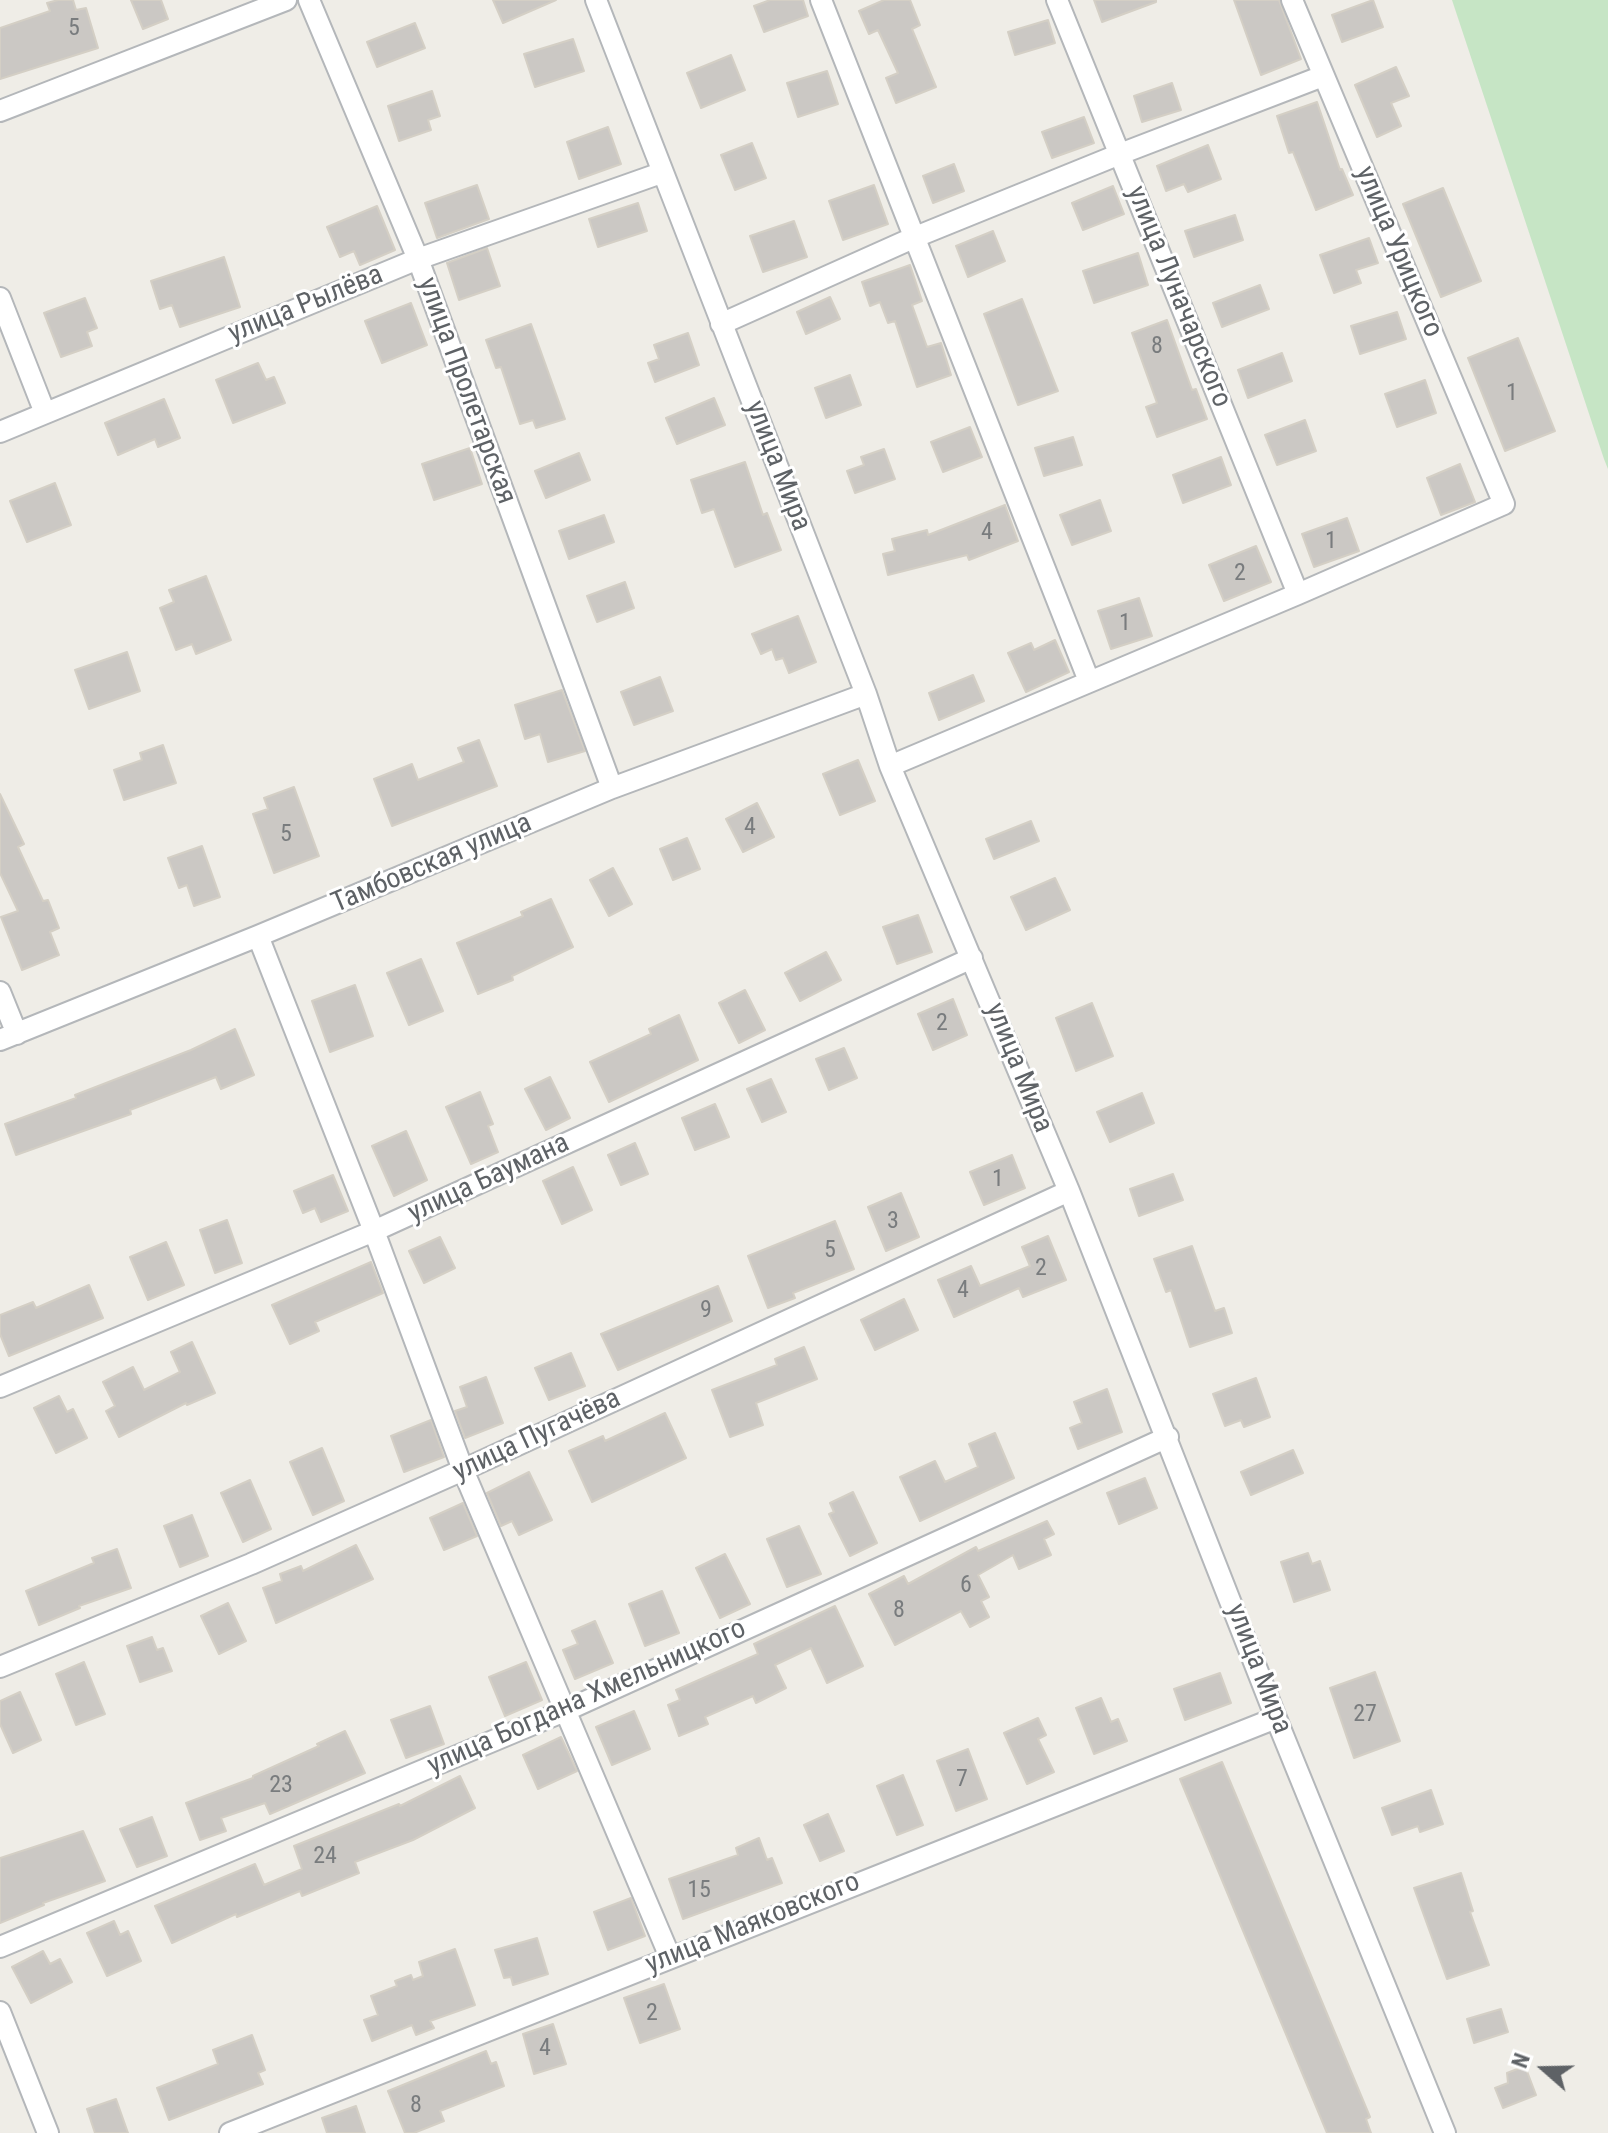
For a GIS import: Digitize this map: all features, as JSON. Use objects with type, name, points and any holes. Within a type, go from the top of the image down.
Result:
[{"type":"street","points":[[0,111],[286,0]]},
{"type":"street","name":"улица Пролетарская","points":[[309,0],[418,259],[612,788]]},
{"type":"street","name":"улица Мира","points":[[596,0],[866,694],[890,766],[1069,1191],[1276,1718],[1445,2133]]},
{"type":"street","points":[[821,0],[1089,681]]},
{"type":"street","name":"улица Луначарского","points":[[1057,0],[1298,594]]},
{"type":"street","name":"улица Урицкого","points":[[1292,0],[1504,504],[1298,594]]},
{"type":"street","points":[[721,324],[913,238],[1323,76]]},
{"type":"street","name":"улица Рылёва","points":[[0,432],[418,259],[661,173]]},
{"type":"street","points":[[0,298],[45,413]]},
{"type":"street","points":[[890,766],[1298,594]]},
{"type":"street","name":"Тамбовская улица","points":[[8,1037],[612,788],[866,694]]},
{"type":"street","points":[[258,936],[374,1231],[463,1470],[670,1957]]},
{"type":"street","name":"улица Баумана","points":[[0,1387],[374,1231],[972,958]]},
{"type":"street","points":[[0,992],[8,1037]]},
{"type":"street","name":"улица Пугачёва","points":[[0,1667],[251,1564],[463,1470],[1069,1191]]},
{"type":"street","name":"улица Богдана Хмельницкого","points":[[0,1947],[567,1710],[1168,1437]]},
{"type":"street","name":"улица Маяковского","points":[[230,2133],[1276,1718]]},
{"type":"street","points":[[0,2012],[48,2133]]},
{"type":"green space","points":[[1452,0],[1608,0],[1608,469],[1604,459]]},
{"type":"building","points":[[73,0],[76,10],[86,8],[98,48],[0,79],[0,28],[50,11],[47,3]]},
{"type":"building","points":[[131,0],[161,0],[168,19],[143,29]]},
{"type":"building","points":[[493,0],[556,0],[503,23]]},
{"type":"building","points":[[770,0],[803,0],[808,16],[764,32],[754,6]]},
{"type":"building","points":[[884,0],[910,0],[920,25],[912,29],[936,87],[896,103],[886,78],[898,73],[878,30],[869,34],[859,11]]},
{"type":"building","points":[[1094,0],[1156,0],[1156,2],[1102,22]]},
{"type":"building","points":[[1234,0],[1279,0],[1301,59],[1261,75]]},
{"type":"building","points":[[1373,0],[1383,27],[1342,42],[1332,15]]},
{"type":"building","points":[[1048,20],[1055,43],[1015,55],[1008,32]]},
{"type":"building","points":[[415,23],[425,48],[377,67],[367,42]]},
{"type":"building","points":[[573,39],[584,71],[535,87],[524,54]]},
{"type":"building","points":[[731,55],[745,90],[701,108],[687,73]]},
{"type":"building","points":[[1396,67],[1409,96],[1391,103],[1401,126],[1377,137],[1355,85]]},
{"type":"building","points":[[827,71],[838,104],[798,117],[787,83]]},
{"type":"building","points":[[1172,83],[1181,110],[1142,122],[1134,96]]},
{"type":"building","points":[[432,91],[440,116],[428,120],[431,130],[399,141],[388,106]]},
{"type":"building","points":[[1317,102],[1340,170],[1353,195],[1316,210],[1293,152],[1289,153],[1277,116]]},
{"type":"building","points":[[1084,117],[1094,143],[1052,158],[1042,132]]},
{"type":"building","points":[[608,127],[621,164],[579,179],[567,142]]},
{"type":"building","points":[[752,143],[766,178],[735,190],[721,155]]},
{"type":"building","points":[[1208,145],[1221,179],[1188,192],[1184,184],[1166,191],[1157,166]]},
{"type":"building","points":[[954,164],[964,191],[933,203],[923,176]]},
{"type":"building","points":[[477,185],[489,219],[437,238],[425,203]]},
{"type":"building","points":[[874,185],[888,224],[843,240],[829,201]]},
{"type":"building","points":[[1113,186],[1124,214],[1083,230],[1072,203]]},
{"type":"building","points":[[1443,188],[1481,281],[1441,297],[1403,204]]},
{"type":"building","points":[[638,203],[647,231],[598,247],[589,219]]},
{"type":"building","points":[[377,206],[395,250],[360,265],[354,251],[340,257],[327,227]]},
{"type":"building","points":[[1235,215],[1243,240],[1194,257],[1185,231]]},
{"type":"building","points":[[794,221],[807,257],[763,272],[750,236]]},
{"type":"building","points":[[993,231],[1005,261],[968,277],[956,246]]},
{"type":"building","points":[[1369,238],[1378,263],[1356,270],[1361,283],[1334,293],[1320,255]]},
{"type":"building","points":[[487,248],[500,286],[459,300],[447,263]]},
{"type":"building","points":[[1138,253],[1148,285],[1094,303],[1083,271]]},
{"type":"building","points":[[224,257],[240,307],[180,327],[172,305],[160,309],[151,281]]},
{"type":"building","points":[[910,265],[922,301],[912,305],[927,347],[941,343],[951,375],[917,387],[895,321],[888,323],[880,302],[870,306],[862,282]]},
{"type":"building","points":[[1260,285],[1269,309],[1222,327],[1213,303]]},
{"type":"building","points":[[830,297],[840,319],[806,334],[797,312]]},
{"type":"building","points":[[85,298],[97,328],[87,332],[92,346],[61,357],[44,313]]},
{"type":"building","points":[[1022,299],[1058,391],[1018,405],[984,314]]},
{"type":"building","points":[[411,303],[427,345],[382,363],[365,321]]},
{"type":"building","points":[[1397,312],[1406,339],[1360,354],[1351,326]]},
{"type":"building","points":[[1167,320],[1192,390],[1196,389],[1207,419],[1157,437],[1146,407],[1157,403],[1132,333]]},
{"type":"building","points":[[531,324],[565,419],[536,428],[533,420],[520,424],[501,367],[496,368],[486,340]]},
{"type":"building","points":[[688,333],[699,365],[655,382],[648,363],[659,359],[654,345]]},
{"type":"building","points":[[1518,338],[1555,431],[1505,451],[1468,358]]},
{"type":"building","points":[[1282,353],[1292,381],[1248,398],[1238,370]]},
{"type":"building","points":[[258,363],[266,380],[274,377],[285,403],[233,423],[216,380]]},
{"type":"building","points":[[850,375],[861,405],[826,418],[815,388]]},
{"type":"building","points":[[1425,380],[1436,413],[1397,427],[1385,394]]},
{"type":"building","points":[[714,398],[725,425],[677,444],[666,418]]},
{"type":"building","points":[[164,399],[180,438],[158,447],[155,439],[118,455],[105,423]]},
{"type":"building","points":[[1305,420],[1316,451],[1277,465],[1265,435]]},
{"type":"building","points":[[970,427],[982,457],[943,472],[931,442]]},
{"type":"building","points":[[1073,437],[1082,465],[1044,476],[1035,448]]},
{"type":"building","points":[[470,448],[482,484],[434,500],[422,464]]},
{"type":"building","points":[[884,449],[895,479],[855,493],[847,471],[864,465],[861,457]]},
{"type":"building","points":[[579,453],[590,480],[546,498],[535,471]]},
{"type":"building","points":[[1221,457],[1231,485],[1183,503],[1173,475]]},
{"type":"building","points":[[745,462],[763,515],[767,513],[781,550],[735,567],[714,509],[702,513],[691,480]]},
{"type":"building","points":[[1460,464],[1475,502],[1441,515],[1427,478]]},
{"type":"building","points":[[55,483],[71,525],[27,542],[10,501]]},
{"type":"building","points":[[1100,500],[1111,531],[1072,545],[1060,515]]},
{"type":"building","points":[[1005,505],[1018,541],[969,560],[967,555],[888,575],[883,554],[895,551],[892,539],[927,530],[928,535]]},
{"type":"building","points":[[604,515],[614,542],[569,559],[559,531]]},
{"type":"building","points":[[1347,518],[1359,551],[1314,567],[1302,534]]},
{"type":"building","points":[[1256,546],[1271,582],[1224,601],[1209,565]]},
{"type":"building","points":[[206,576],[231,640],[196,654],[192,644],[176,650],[160,608],[174,602],[169,590]]},
{"type":"building","points":[[625,582],[634,608],[597,622],[587,596]]},
{"type":"building","points":[[1139,598],[1152,636],[1111,649],[1098,611]]},
{"type":"building","points":[[798,616],[816,662],[789,673],[783,658],[776,660],[772,649],[761,654],[752,634]]},
{"type":"building","points":[[1055,640],[1069,672],[1026,692],[1008,653],[1031,643],[1034,650]]},
{"type":"building","points":[[127,652],[140,691],[89,709],[75,670]]},
{"type":"building","points":[[973,675],[984,701],[939,720],[929,693]]},
{"type":"building","points":[[660,677],[673,711],[634,725],[621,692]]},
{"type":"building","points":[[562,690],[585,751],[548,762],[540,734],[525,739],[515,705]]},
{"type":"building","points":[[479,740],[497,786],[392,826],[374,779],[412,764],[418,780],[464,762],[458,748]]},
{"type":"building","points":[[163,745],[176,783],[124,800],[114,770],[142,760],[140,753]]},
{"type":"building","points":[[858,760],[875,801],[840,815],[823,774]]},
{"type":"building","points":[[294,787],[319,856],[274,873],[253,814],[268,809],[264,798]]},
{"type":"building","points":[[0,794],[24,844],[18,847],[43,901],[48,900],[59,928],[50,932],[59,955],[22,970],[1,917],[18,911],[0,873]]},
{"type":"building","points":[[757,803],[774,837],[743,852],[726,819]]},
{"type":"building","points":[[1031,821],[1039,841],[994,859],[986,839]]},
{"type":"building","points":[[687,838],[700,869],[673,880],[660,849]]},
{"type":"building","points":[[202,846],[220,897],[194,906],[187,885],[179,888],[168,858]]},
{"type":"building","points":[[613,868],[632,904],[609,916],[590,880]]},
{"type":"building","points":[[1055,878],[1070,910],[1026,930],[1011,897]]},
{"type":"building","points":[[551,899],[573,947],[512,976],[513,980],[478,994],[457,943],[523,916],[521,912]]},
{"type":"building","points":[[918,915],[932,952],[897,964],[883,927]]},
{"type":"building","points":[[826,952],[841,980],[800,1001],[785,973]]},
{"type":"building","points":[[421,959],[443,1011],[409,1025],[387,973]]},
{"type":"building","points":[[355,985],[373,1036],[330,1052],[312,1001]]},
{"type":"building","points":[[745,990],[765,1030],[739,1043],[719,1003]]},
{"type":"building","points":[[953,999],[967,1035],[933,1050],[918,1014]]},
{"type":"building","points":[[1092,1003],[1113,1056],[1076,1071],[1056,1018]]},
{"type":"building","points":[[679,1015],[698,1060],[609,1102],[590,1062],[651,1034],[649,1029]]},
{"type":"building","points":[[235,1029],[254,1075],[221,1089],[216,1077],[130,1110],[131,1114],[16,1155],[5,1124],[76,1098],[75,1095],[191,1050]]},
{"type":"building","points":[[844,1048],[857,1078],[829,1090],[816,1059]]},
{"type":"building","points":[[550,1077],[570,1118],[546,1130],[525,1089]]},
{"type":"building","points":[[771,1079],[786,1112],[762,1122],[747,1089]]},
{"type":"building","points":[[480,1092],[493,1124],[488,1126],[498,1152],[471,1164],[446,1107]]},
{"type":"building","points":[[1142,1093],[1154,1123],[1110,1142],[1097,1112]]},
{"type":"building","points":[[715,1104],[729,1137],[695,1150],[682,1118]]},
{"type":"building","points":[[406,1131],[427,1180],[394,1196],[372,1146]]},
{"type":"building","points":[[635,1143],[648,1174],[621,1185],[608,1155]]},
{"type":"building","points":[[1012,1155],[1025,1188],[984,1205],[970,1172]]},
{"type":"building","points":[[573,1167],[592,1210],[562,1224],[543,1181]]},
{"type":"building","points":[[1173,1174],[1183,1200],[1139,1216],[1130,1189]]},
{"type":"building","points":[[333,1175],[348,1211],[321,1222],[315,1208],[303,1213],[294,1191]]},
{"type":"building","points":[[901,1193],[919,1237],[886,1251],[868,1207]]},
{"type":"building","points":[[227,1220],[242,1263],[215,1273],[200,1230]]},
{"type":"building","points":[[835,1221],[854,1269],[793,1293],[795,1298],[768,1308],[748,1256]]},
{"type":"building","points":[[1048,1236],[1066,1280],[1023,1297],[1019,1288],[954,1317],[938,1280],[971,1266],[980,1286],[1030,1266],[1022,1247]]},
{"type":"building","points":[[440,1237],[455,1268],[424,1283],[409,1251]]},
{"type":"building","points":[[166,1242],[184,1285],[148,1300],[130,1257]]},
{"type":"building","points":[[1192,1246],[1215,1311],[1224,1308],[1232,1333],[1190,1347],[1171,1290],[1166,1292],[1154,1259]]},
{"type":"building","points":[[371,1262],[383,1293],[315,1322],[319,1331],[290,1344],[272,1305]]},
{"type":"building","points":[[89,1285],[103,1318],[9,1356],[0,1334],[0,1315],[33,1302],[36,1308]]},
{"type":"building","points":[[718,1286],[732,1321],[618,1370],[601,1334]]},
{"type":"building","points":[[904,1299],[918,1330],[875,1350],[861,1320]]},
{"type":"building","points":[[192,1342],[215,1393],[186,1403],[119,1437],[106,1411],[115,1406],[103,1382],[133,1367],[144,1390],[180,1372],[171,1352]]},
{"type":"building","points":[[804,1347],[817,1379],[756,1403],[763,1425],[730,1437],[712,1390],[777,1365],[775,1359]]},
{"type":"building","points":[[571,1353],[585,1386],[549,1400],[535,1368]]},
{"type":"building","points":[[486,1377],[503,1423],[465,1438],[455,1411],[467,1407],[460,1387]]},
{"type":"building","points":[[1256,1378],[1270,1417],[1244,1427],[1241,1420],[1225,1426],[1213,1394]]},
{"type":"building","points":[[1107,1389],[1122,1432],[1078,1449],[1070,1428],[1082,1423],[1074,1402]]},
{"type":"building","points":[[59,1396],[67,1412],[73,1409],[87,1438],[56,1453],[34,1408]]},
{"type":"building","points":[[665,1413],[686,1458],[592,1502],[569,1451],[603,1436],[605,1441]]},
{"type":"building","points":[[431,1420],[444,1457],[404,1472],[391,1436]]},
{"type":"building","points":[[995,1433],[1014,1478],[920,1521],[900,1477],[935,1461],[945,1482],[978,1467],[969,1444]]},
{"type":"building","points":[[322,1448],[344,1501],[313,1515],[290,1462]]},
{"type":"building","points":[[1293,1450],[1303,1473],[1251,1495],[1241,1472]]},
{"type":"building","points":[[529,1472],[552,1520],[519,1535],[512,1521],[501,1526],[487,1493]]},
{"type":"building","points":[[1145,1478],[1157,1508],[1119,1524],[1107,1493]]},
{"type":"building","points":[[250,1480],[271,1529],[243,1542],[221,1493]]},
{"type":"building","points":[[853,1492],[877,1543],[850,1556],[829,1514],[834,1512],[830,1503]]},
{"type":"building","points":[[463,1503],[477,1536],[444,1550],[430,1518]]},
{"type":"building","points":[[192,1515],[208,1556],[180,1567],[164,1526]]},
{"type":"building","points":[[1047,1521],[1054,1534],[1044,1539],[1051,1555],[1019,1569],[1013,1555],[978,1575],[989,1597],[981,1601],[989,1617],[970,1627],[961,1611],[895,1645],[869,1594],[904,1576],[908,1584],[976,1547],[978,1551]]},
{"type":"building","points":[[799,1526],[821,1574],[787,1587],[767,1539]]},
{"type":"building","points":[[356,1545],[373,1579],[276,1623],[263,1588],[282,1581],[280,1574],[301,1566],[303,1571]]},
{"type":"building","points":[[117,1549],[131,1588],[79,1606],[39,1625],[26,1591],[94,1563],[92,1558]]},
{"type":"building","points":[[1308,1553],[1312,1564],[1320,1561],[1330,1590],[1294,1602],[1281,1562]]},
{"type":"building","points":[[725,1554],[750,1604],[720,1618],[696,1568]]},
{"type":"building","points":[[662,1591],[679,1633],[645,1646],[629,1604]]},
{"type":"building","points":[[228,1603],[246,1641],[219,1654],[201,1616]]},
{"type":"building","points":[[835,1606],[863,1666],[827,1683],[811,1648],[775,1665],[786,1688],[756,1703],[753,1696],[705,1717],[708,1724],[679,1736],[668,1705],[680,1700],[676,1690],[758,1654],[754,1644]]},
{"type":"building","points":[[595,1621],[613,1663],[575,1679],[563,1650],[578,1644],[572,1631]]},
{"type":"building","points":[[152,1637],[157,1650],[163,1648],[172,1671],[140,1682],[127,1646]]},
{"type":"building","points":[[84,1662],[105,1714],[76,1725],[56,1674]]},
{"type":"building","points":[[526,1662],[542,1700],[505,1716],[489,1677]]},
{"type":"building","points":[[1375,1672],[1400,1741],[1354,1758],[1330,1688]]},
{"type":"building","points":[[1220,1673],[1231,1703],[1185,1720],[1174,1689]]},
{"type":"building","points":[[20,1692],[41,1740],[13,1753],[0,1724],[0,1701]]},
{"type":"building","points":[[1101,1698],[1111,1722],[1118,1719],[1127,1741],[1094,1754],[1076,1708]]},
{"type":"building","points":[[430,1706],[444,1744],[406,1758],[391,1720]]},
{"type":"building","points":[[634,1711],[650,1749],[612,1765],[596,1727]]},
{"type":"building","points":[[1038,1718],[1046,1735],[1038,1739],[1054,1772],[1027,1784],[1004,1733]]},
{"type":"building","points":[[345,1731],[365,1773],[270,1814],[265,1803],[221,1818],[226,1831],[200,1840],[186,1803],[253,1778]]},
{"type":"building","points":[[561,1737],[577,1771],[538,1789],[523,1755]]},
{"type":"building","points":[[968,1749],[987,1799],[956,1811],[937,1761]]},
{"type":"building","points":[[1222,1762],[1370,2117],[1366,2119],[1371,2133],[1327,2133],[1180,1779]]},
{"type":"building","points":[[903,1775],[923,1825],[897,1835],[877,1786]]},
{"type":"building","points":[[460,1776],[475,1808],[413,1840],[355,1862],[359,1873],[302,1896],[300,1891],[237,1917],[236,1914],[172,1943],[155,1906],[255,1864],[264,1885],[302,1869],[294,1846],[400,1806]]},
{"type":"building","points":[[1431,1790],[1443,1824],[1420,1832],[1418,1826],[1392,1835],[1382,1808]]},
{"type":"building","points":[[828,1814],[844,1851],[820,1861],[804,1825]]},
{"type":"building","points":[[152,1817],[167,1856],[137,1867],[120,1829]]},
{"type":"building","points":[[83,1831],[105,1881],[43,1903],[0,1923],[0,1858]]},
{"type":"building","points":[[759,1838],[767,1860],[772,1858],[782,1883],[683,1919],[669,1879],[738,1855],[736,1848]]},
{"type":"building","points":[[1461,1873],[1473,1911],[1470,1912],[1489,1965],[1447,1979],[1414,1888]]},
{"type":"building","points":[[631,1898],[645,1936],[608,1950],[594,1912]]},
{"type":"building","points":[[114,1921],[120,1935],[128,1931],[141,1961],[107,1976],[87,1933]]},
{"type":"building","points":[[537,1938],[548,1974],[513,1985],[511,1977],[504,1978],[495,1950]]},
{"type":"building","points":[[455,1949],[475,2005],[430,2021],[434,2028],[416,2035],[412,2025],[372,2041],[364,2020],[378,2015],[371,1996],[397,1986],[395,1981],[411,1975],[413,1980],[423,1976],[419,1962]]},
{"type":"building","points":[[43,1951],[50,1964],[60,1959],[72,1982],[31,2003],[12,1967]]},
{"type":"building","points":[[664,1984],[680,2029],[640,2043],[624,1998]]},
{"type":"building","points":[[1501,2009],[1508,2032],[1474,2043],[1467,2019]]},
{"type":"building","points":[[553,2024],[566,2064],[534,2074],[523,2034]]},
{"type":"building","points":[[252,2035],[265,2070],[258,2073],[263,2084],[169,2120],[157,2088],[218,2064],[213,2050]]},
{"type":"building","points":[[486,2051],[491,2064],[496,2062],[504,2086],[440,2111],[444,2121],[414,2133],[405,2133],[388,2091]]},
{"type":"building","points":[[1525,2066],[1536,2095],[1503,2108],[1495,2088],[1508,2083],[1507,2073]]},
{"type":"building","points":[[116,2099],[128,2133],[95,2133],[87,2109]]},
{"type":"building","points":[[356,2106],[365,2133],[327,2133],[322,2118]]}]
